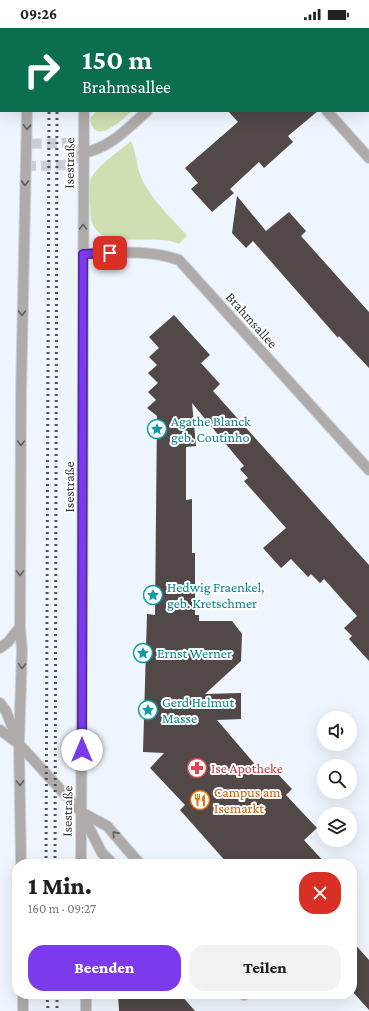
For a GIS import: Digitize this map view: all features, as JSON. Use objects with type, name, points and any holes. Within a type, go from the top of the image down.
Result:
[{"type":"street","points":[[21,859],[21,395],[27,112]]},
{"type":"street","name":"Isestraße","points":[[81,859],[84,112]]},
{"type":"street","points":[[83,153],[97,150],[114,141],[146,112]]},
{"type":"street","points":[[328,112],[369,158]]},
{"type":"street","name":"Brahmsallee","points":[[83,254],[163,254],[179,260],[369,470]]},
{"type":"street","points":[[0,648],[8,642],[20,627]]},
{"type":"street","points":[[0,702],[6,711],[20,744]]},
{"type":"street","points":[[0,730],[20,744],[81,812],[102,853],[108,859]]},
{"type":"street","points":[[81,812],[107,826],[136,859]]},
{"type":"street","points":[[23,999],[23,1011]]},
{"type":"street","points":[[86,999],[86,1011]]},
{"type":"green space","points":[[131,112],[115,125],[102,131],[96,131],[92,127],[90,118],[95,113]]},
{"type":"green space","points":[[131,141],[139,173],[145,185],[156,201],[187,236],[179,244],[156,240],[116,239],[105,236],[96,230],[91,219],[90,182],[96,171],[101,166]]},
{"type":"building","points":[[229,112],[317,112],[288,136],[293,142],[264,168],[259,162],[230,189],[234,193],[212,212],[191,189],[198,183],[185,168],[238,122]]},
{"type":"building","points":[[237,196],[266,231],[289,212],[306,231],[301,236],[369,312],[369,368],[339,336],[338,338],[253,241],[246,248],[232,233]]},
{"type":"building","points":[[174,315],[210,355],[201,363],[220,384],[213,391],[369,565],[369,661],[349,639],[352,636],[344,628],[357,616],[324,579],[320,583],[311,574],[308,577],[291,559],[281,568],[263,548],[286,528],[244,481],[248,478],[240,469],[244,466],[192,403],[196,446],[186,447],[186,500],[192,499],[192,553],[195,553],[195,615],[199,615],[199,621],[232,621],[242,634],[241,661],[205,694],[241,693],[241,719],[217,720],[259,769],[263,768],[269,774],[274,770],[292,789],[286,795],[317,828],[304,840],[321,859],[224,859],[180,810],[185,805],[150,768],[164,753],[143,752],[147,614],[155,615],[157,416],[147,408],[156,400],[148,392],[158,383],[148,373],[157,365],[149,357],[159,348],[149,337]]},
{"type":"building","points":[[357,947],[369,960],[369,1010],[357,997]]},
{"type":"building","points":[[118,999],[184,999],[195,1011],[119,1011]]},
{"type":"tunnel","points":[[26,144],[66,143],[83,153],[67,165],[26,166]]},
{"type":"railway","points":[[46,859],[49,112]]},
{"type":"railway","points":[[55,859],[57,112]]},
{"type":"railway","points":[[47,999],[48,1011]]},
{"type":"railway","points":[[57,999],[57,1011]]},
{"type":"place","name":"Agathe Blanck geb. Coutinho","points":[[157,429]]},
{"type":"place","name":"Hedwig Fraenkel, geb. Kretschmer","points":[[153,595]]},
{"type":"place","name":"Ernst Werner","points":[[143,653]]},
{"type":"place","name":"Gerd Helmut Masse","points":[[148,710]]},
{"type":"place","name":"Ise Apotheke","points":[[197,768]]},
{"type":"place","name":"Campus am Isemarkt","points":[[200,800]]},
{"type":"route","points":[[82,750],[83,254],[110,253]]}]
